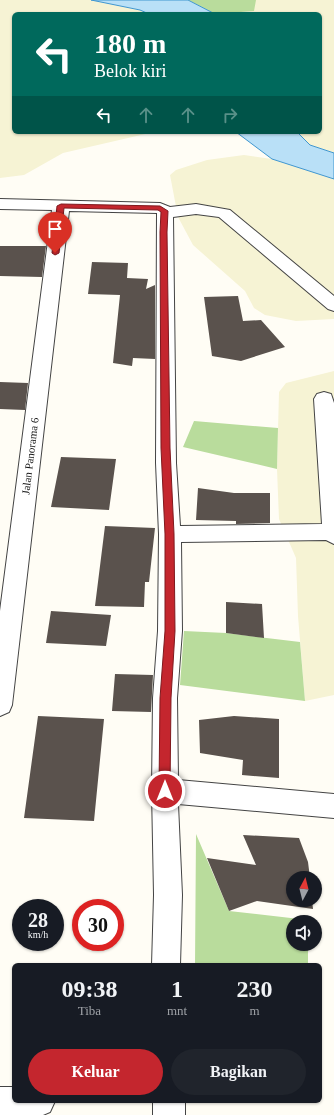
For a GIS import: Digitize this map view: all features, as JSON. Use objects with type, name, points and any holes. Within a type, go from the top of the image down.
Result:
[{"type":"street","points":[[0,204],[164,209],[166,463],[170,534],[170,631],[166,698],[165,791],[168,895],[166,963]]},
{"type":"street","name":"Jalan Panorama 6","points":[[0,705],[61,206]]},
{"type":"street","points":[[165,214],[178,210],[196,209],[224,213],[334,305]]},
{"type":"street","points":[[170,534],[334,533],[324,399]]},
{"type":"street","points":[[165,791],[334,806]]},
{"type":"street","points":[[0,1103],[12,1102]]},
{"type":"street","points":[[169,1103],[169,1115]]},
{"type":"shaded area","points":[[0,0],[91,0],[144,12],[12,12],[12,134],[145,134],[63,153],[24,175],[0,178]]},
{"type":"shaded area","points":[[222,0],[334,0],[334,153],[310,145],[299,134],[322,134],[322,12],[240,12],[253,11]]},
{"type":"shaded area","points":[[244,155],[272,159],[334,179],[334,319],[296,321],[265,315],[254,308],[245,291],[193,245],[178,217],[170,175],[176,170],[207,160]]},
{"type":"shaded area","points":[[334,371],[334,695],[305,701],[298,616],[296,558],[279,519],[277,469],[279,392],[286,383]]},
{"type":"green space","points":[[188,0],[256,0],[254,11],[211,12]]},
{"type":"green space","points":[[194,421],[278,428],[277,469],[183,447]]},
{"type":"green space","points":[[184,631],[226,633],[300,642],[305,701],[180,685]]},
{"type":"green space","points":[[196,834],[229,911],[286,917],[286,951],[308,951],[308,963],[195,963]]},
{"type":"water","points":[[91,0],[188,0],[211,12],[144,12]]},
{"type":"water","points":[[239,134],[299,134],[310,145],[334,153],[334,179],[272,159]]},
{"type":"building","points":[[0,246],[46,246],[42,277],[0,276]]},
{"type":"building","points":[[92,262],[128,263],[127,278],[148,279],[146,289],[155,285],[155,359],[133,358],[132,366],[113,363],[120,295],[88,294]]},
{"type":"building","points":[[238,296],[243,321],[261,320],[285,347],[241,361],[212,356],[204,297]]},
{"type":"building","points":[[0,382],[28,383],[25,410],[0,409]]},
{"type":"building","points":[[61,457],[116,459],[109,510],[51,507]]},
{"type":"building","points":[[198,488],[234,493],[270,493],[270,523],[236,524],[236,521],[196,520]]},
{"type":"building","points":[[105,526],[155,528],[149,582],[145,582],[144,607],[95,606]]},
{"type":"building","points":[[226,602],[262,604],[264,638],[226,633]]},
{"type":"building","points":[[51,611],[111,615],[106,646],[46,643]]},
{"type":"building","points":[[115,674],[153,675],[151,712],[112,711]]},
{"type":"building","points":[[38,716],[104,719],[94,821],[24,818]]},
{"type":"building","points":[[234,716],[279,719],[279,778],[242,775],[243,760],[200,753],[199,720]]},
{"type":"building","points":[[243,835],[299,838],[308,862],[309,871],[286,871],[286,905],[257,901],[229,911],[207,858],[256,865]]},
{"type":"building","points":[[299,907],[313,907],[313,909]]},
{"type":"route","points":[[55,253],[61,206],[160,208],[164,209],[165,211],[166,463],[170,534],[170,631],[166,698],[165,791]]}]
